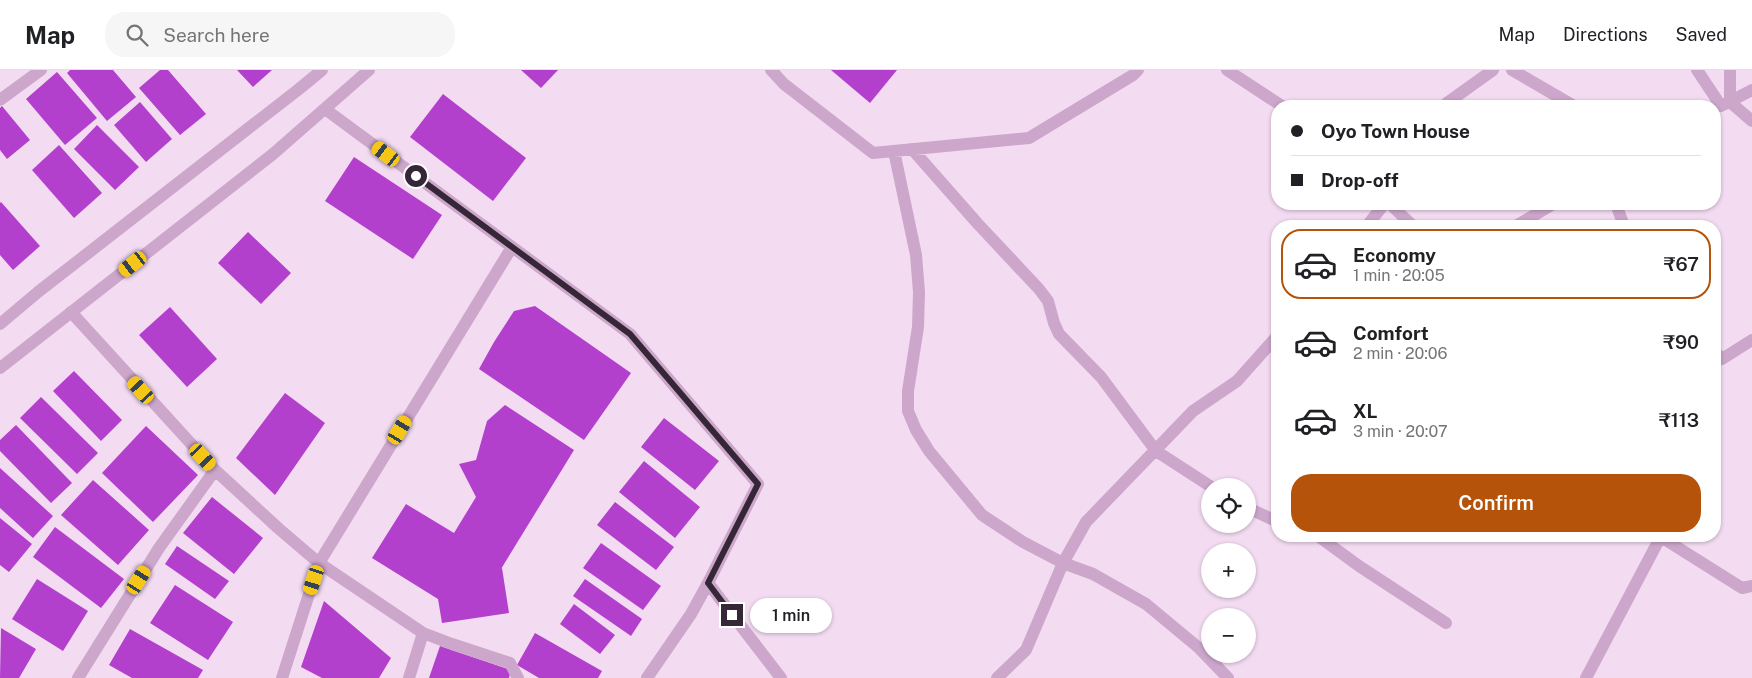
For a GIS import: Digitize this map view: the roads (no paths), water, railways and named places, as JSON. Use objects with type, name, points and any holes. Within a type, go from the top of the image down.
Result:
[{"type":"street","points":[[0,100],[41,70]]},
{"type":"street","points":[[0,324],[38,292],[322,70]]},
{"type":"street","points":[[0,367],[273,154],[369,70]]},
{"type":"street","points":[[772,70],[784,84],[873,153],[1029,138],[1133,75],[1138,70]]},
{"type":"street","points":[[1227,70],[1273,100]]},
{"type":"street","points":[[1451,100],[1493,70]]},
{"type":"street","points":[[1512,70],[1564,100]]},
{"type":"street","points":[[1697,70],[1718,100]]},
{"type":"street","points":[[1722,106],[1730,70]]},
{"type":"street","points":[[1722,106],[1752,90]]},
{"type":"street","points":[[1722,106],[1752,121]]},
{"type":"street","points":[[325,109],[630,334],[758,484],[691,614],[647,678]]},
{"type":"street","points":[[912,149],[978,224],[1039,289],[1048,301],[1059,334],[1101,377],[1156,451],[1201,480]]},
{"type":"street","points":[[894,151],[916,254],[919,292],[918,327],[908,391],[908,411],[916,430],[929,451],[982,515],[1022,542],[1063,563],[1093,574],[1146,604],[1199,648],[1228,678]]},
{"type":"street","points":[[1372,220],[1379,210]]},
{"type":"street","points":[[1396,210],[1407,220]]},
{"type":"street","points":[[1526,220],[1543,210]]},
{"type":"street","points":[[282,678],[319,563],[512,247]]},
{"type":"street","points":[[71,312],[216,470],[308,554],[423,633],[510,663],[518,678]]},
{"type":"street","points":[[1721,358],[1752,340]]},
{"type":"street","points":[[997,678],[1026,650],[1063,563],[1086,522],[1193,411],[1237,381],[1271,343]]},
{"type":"street","points":[[78,678],[159,548],[216,470]]},
{"type":"street","points":[[1256,512],[1271,519]]},
{"type":"street","points":[[1326,542],[1359,566],[1446,623]]},
{"type":"street","points":[[1586,678],[1658,542]]},
{"type":"street","points":[[1671,542],[1749,589]]},
{"type":"street","points":[[708,583],[780,678]]},
{"type":"street","points":[[409,678],[423,633]]}]
